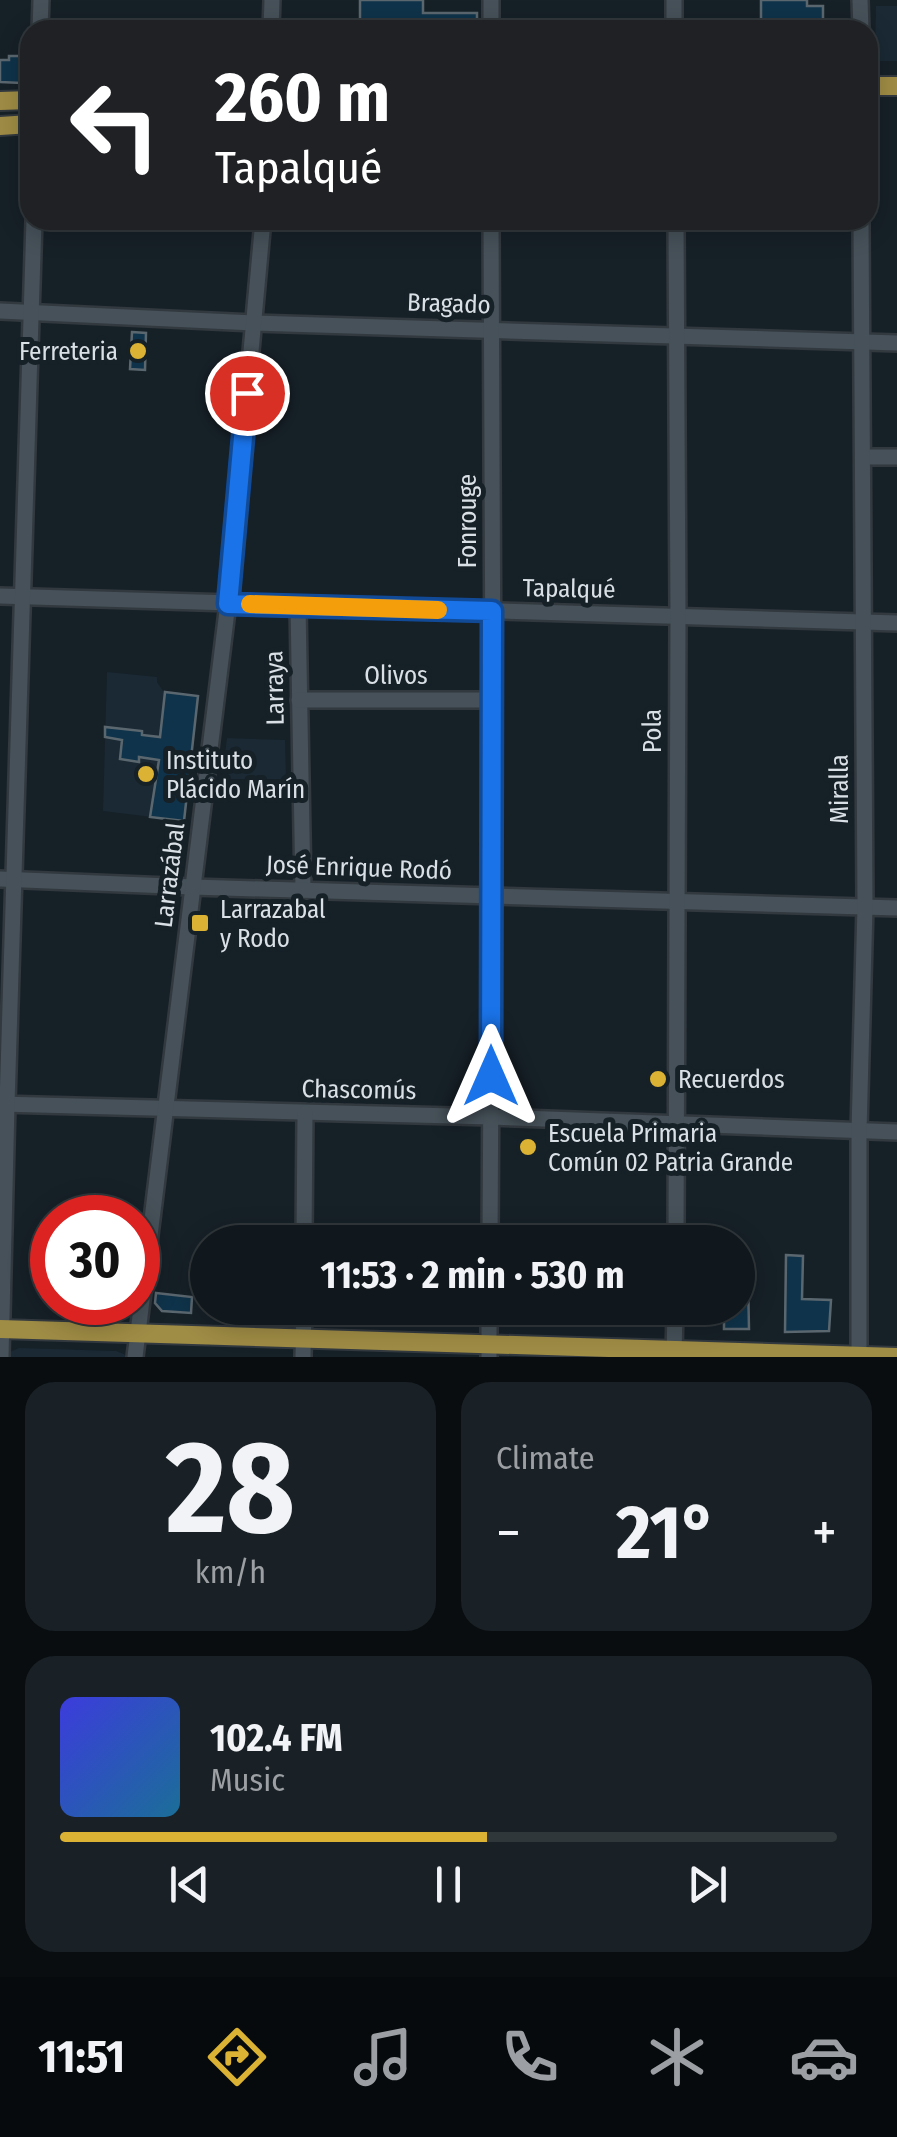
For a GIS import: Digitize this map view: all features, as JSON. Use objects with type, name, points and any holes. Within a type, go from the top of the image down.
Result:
[{"type":"main road","points":[[1,1329],[137,1334],[303,1348],[897,1357]]},
{"type":"street","points":[[1,1357],[7,879],[22,596],[34,230]]},
{"type":"street","name":"Larrazábal","points":[[135,1357],[228,604],[262,230]]},
{"type":"street","name":"Fonrouge","points":[[490,1225],[491,230]]},
{"type":"street","name":"Pola","points":[[676,230],[676,1225]]},
{"type":"street","name":"Miralla","points":[[859,1356],[859,1131],[865,907],[862,230]]},
{"type":"street","name":"Bragado","points":[[0,311],[897,343]]},
{"type":"street","points":[[863,457],[897,457]]},
{"type":"street","name":"Tapalqué","points":[[0,596],[897,623]]},
{"type":"street","name":"Larraya","points":[[298,606],[303,890]]},
{"type":"street","name":"Olivos","points":[[299,700],[493,700]]},
{"type":"street","name":"José Enrique Rodó","points":[[7,879],[897,908]]},
{"type":"street","name":"Chascomús","points":[[3,1104],[897,1132]]},
{"type":"street","points":[[304,1225],[306,1113]]},
{"type":"street","points":[[489,1351],[490,1325]]},
{"type":"street","points":[[674,1354],[675,1325]]},
{"type":"shaded area","points":[[876,6],[897,6],[897,61],[878,61]]},
{"type":"shaded area","name":"Instituto Plácido Marín","points":[[107,672],[157,677],[163,691],[198,696],[184,821],[103,811]]},
{"type":"shaded area","points":[[227,738],[285,740],[286,779],[222,779]]},
{"type":"shaded area","points":[[19,1348],[116,1351],[126,1357],[7,1357]]},
{"type":"building","points":[[360,0],[423,0],[423,13],[477,13],[477,20],[360,20]]},
{"type":"building","points":[[761,0],[807,0],[807,6],[823,6],[823,20],[761,20]]},
{"type":"building","points":[[9,56],[20,56],[20,83],[0,82],[0,60],[9,60]]},
{"type":"building","name":"Ferreteria","points":[[132,332],[146,333],[145,370],[130,369]]},
{"type":"building","points":[[165,692],[198,696],[184,821],[150,817],[159,760],[120,759],[122,740],[105,737],[105,727],[160,737]]},
{"type":"building","points":[[786,1255],[803,1256],[802,1299],[831,1300],[829,1331],[785,1332]]},
{"type":"building","points":[[160,1293],[190,1297],[190,1313],[162,1311]]},
{"type":"building","points":[[724,1325],[749,1325],[749,1329],[724,1329]]},
{"type":"slow traffic","points":[[250,604],[438,610]]},
{"type":"place","name":"Ferreteria","points":[[138,351]]},
{"type":"place","name":"Instituto Plácido Marín","points":[[146,774]]},
{"type":"place","name":"Larrazabal y Rodo","points":[[200,923]]},
{"type":"place","name":"Recuerdos","points":[[658,1079]]},
{"type":"place","name":"Escuela Primaria Común 02 Patria Grande","points":[[528,1147]]},
{"type":"route","points":[[247,393],[228,604],[492,611],[491,1076]]}]
